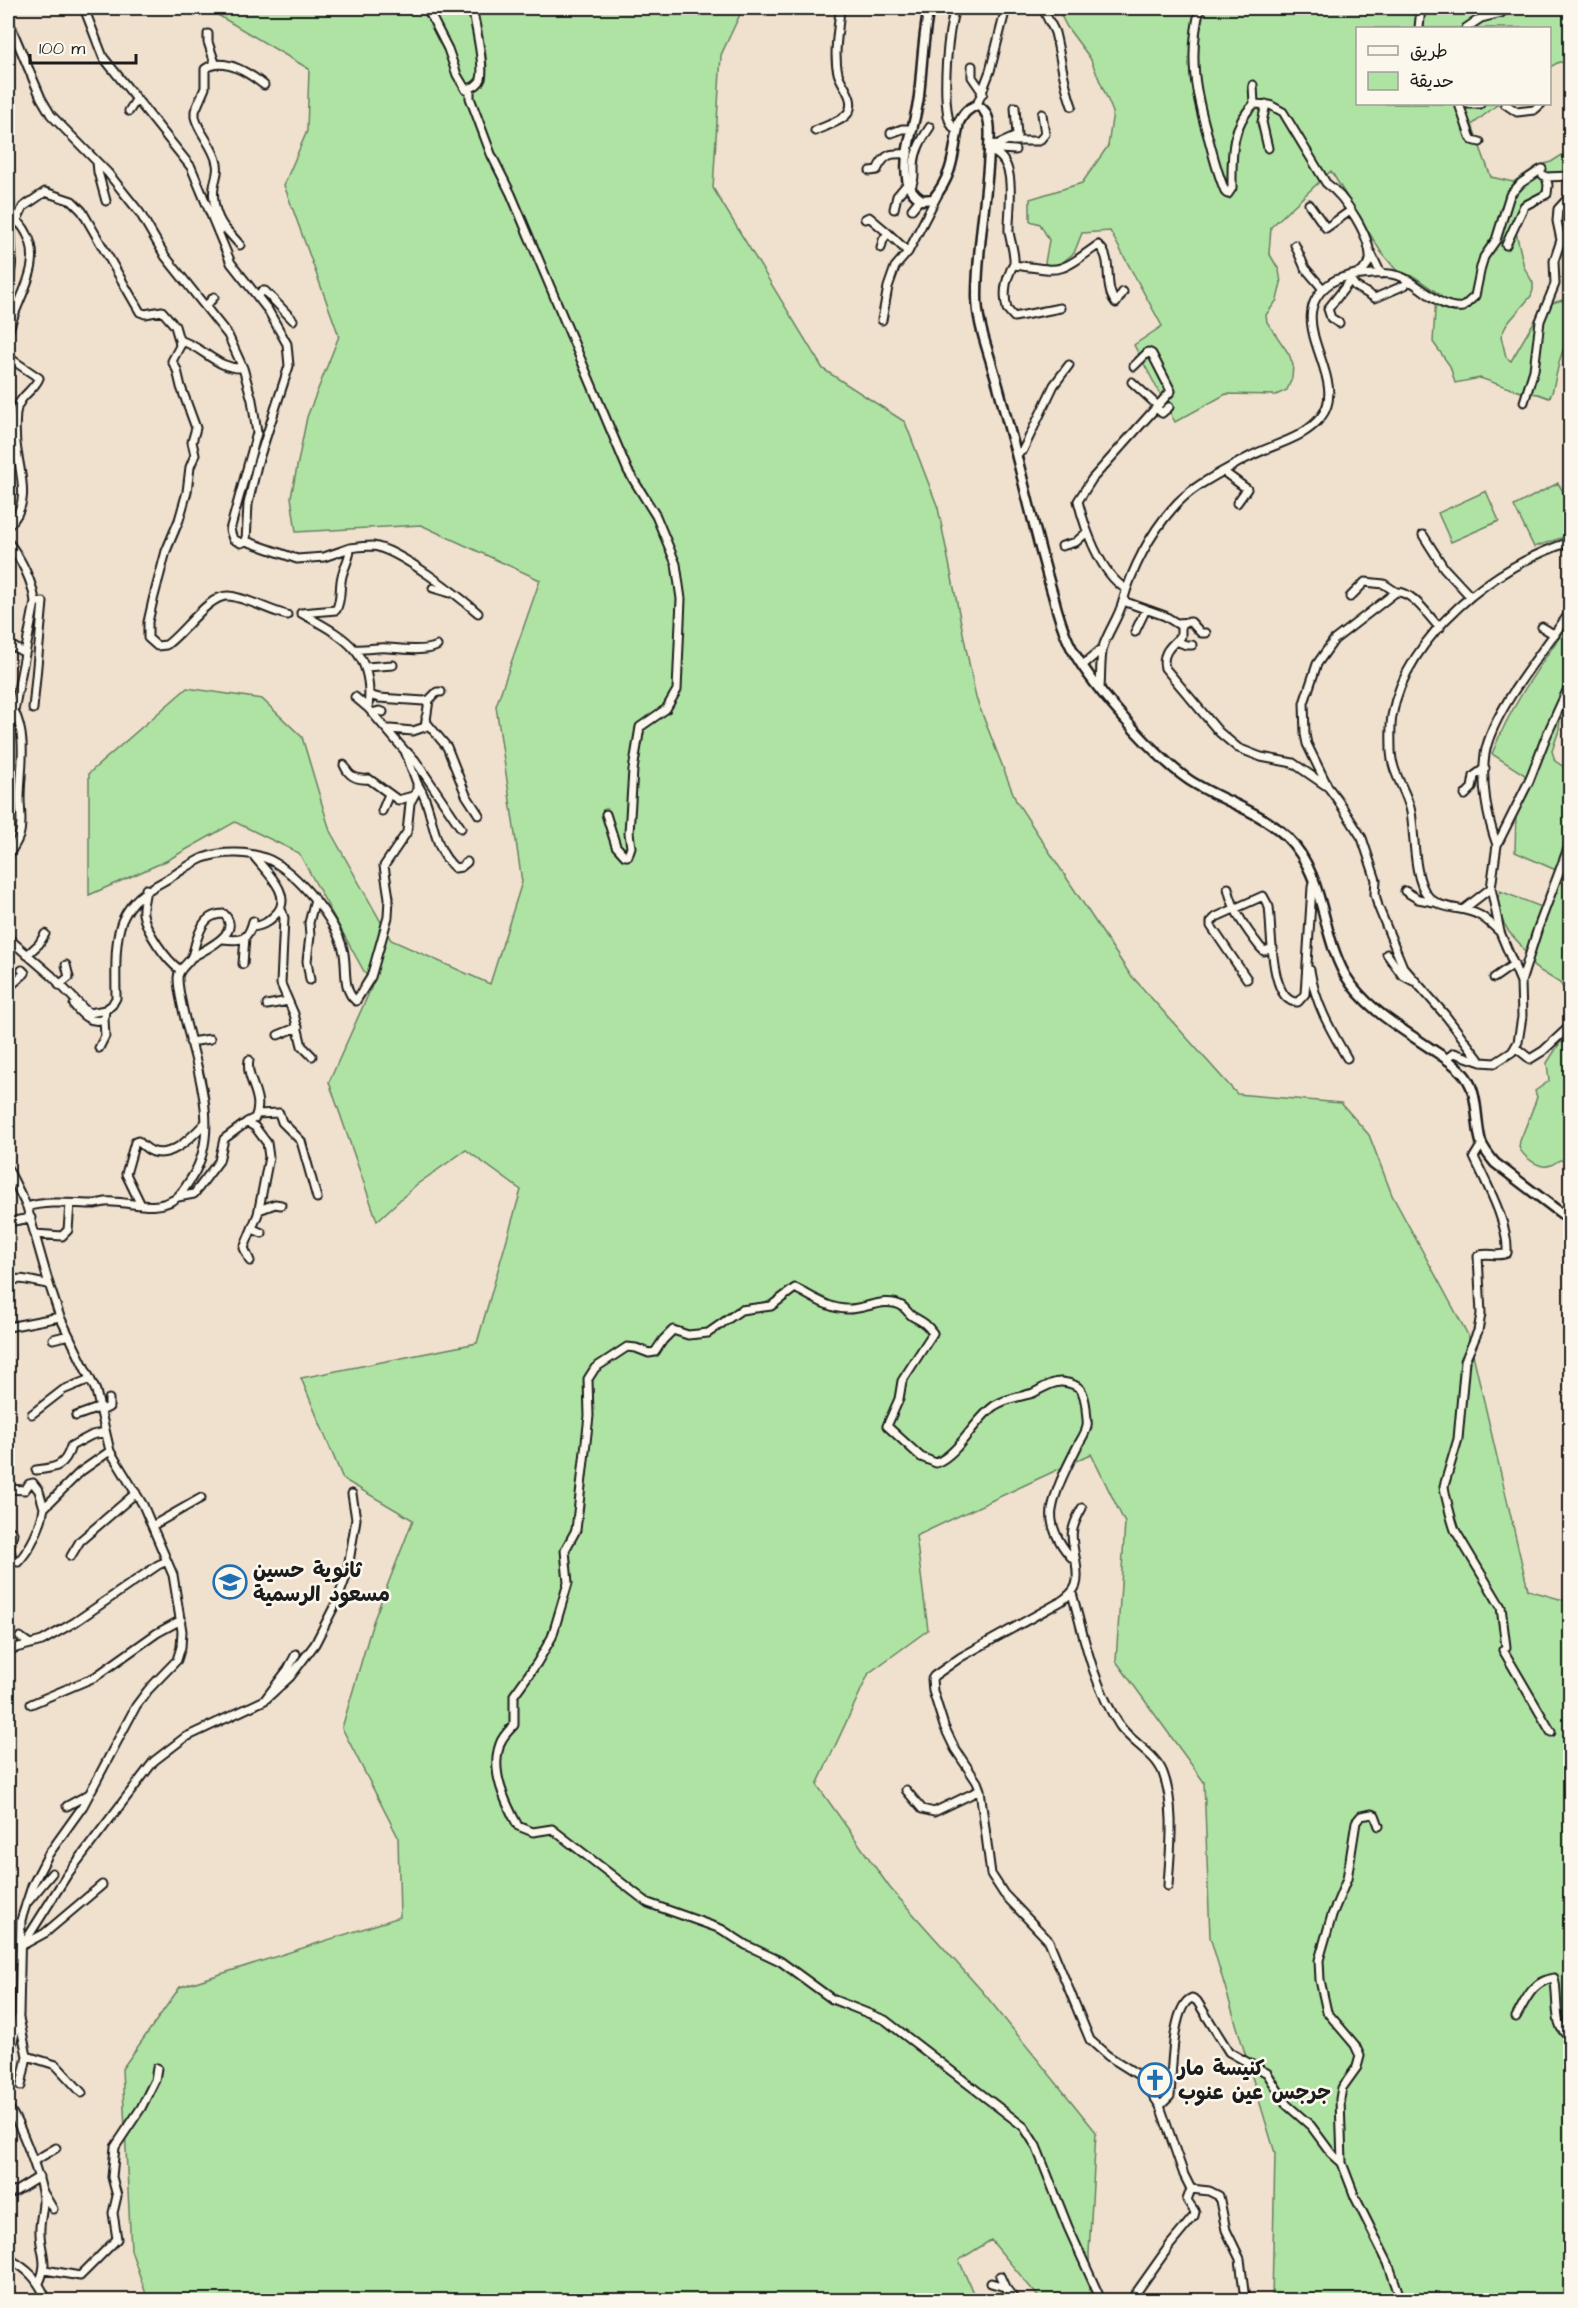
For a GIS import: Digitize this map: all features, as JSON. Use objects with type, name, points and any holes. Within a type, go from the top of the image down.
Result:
[{"type":"street","points":[[84,8],[103,57],[136,100],[179,149],[191,167],[221,230],[240,245]]},
{"type":"street","points":[[427,8],[448,49],[456,75],[466,90],[475,87],[481,78],[479,44],[472,8]]},
{"type":"street","points":[[815,131],[832,124],[848,113],[849,109],[849,96],[840,79],[836,64],[840,8]]},
{"type":"street","points":[[929,8],[919,97],[908,154],[909,186],[920,199],[933,199],[940,191]]},
{"type":"street","points":[[955,8],[949,36],[947,101],[948,119],[957,132]]},
{"type":"street","points":[[882,320],[892,273],[908,252],[948,176],[957,132],[963,116],[969,108],[977,105],[983,93],[1006,8]]},
{"type":"street","points":[[1044,8],[1054,31],[1065,87],[1072,106]]},
{"type":"street","points":[[1200,8],[1193,47],[1197,103],[1228,194],[1232,188],[1233,139],[1243,118],[1254,104],[1253,85]]},
{"type":"street","points":[[1419,27],[1421,8]]},
{"type":"street","points":[[1468,27],[1481,18],[1501,13],[1505,8]]},
{"type":"street","points":[[8,20],[41,98],[51,115],[98,162],[140,213],[165,256],[228,334],[243,368],[252,400],[257,433],[230,531],[233,539],[241,543],[246,540],[297,558],[324,557],[350,548],[374,546],[442,584],[478,613]]},
{"type":"street","points":[[208,34],[208,42],[215,63]]},
{"type":"street","points":[[246,540],[248,504],[257,465],[280,398],[289,360],[285,339],[258,295],[231,263],[214,196],[214,185],[219,173],[217,162],[214,151],[195,117],[195,111],[205,88],[205,69],[215,63],[230,66],[264,85]]},
{"type":"street","points":[[972,66],[972,77],[983,93]]},
{"type":"street","points":[[470,88],[470,98],[491,154],[511,194],[628,471],[656,516],[676,564],[681,599],[677,690],[666,709],[640,727],[633,770],[629,833],[631,847],[628,856],[618,850],[610,832],[606,814]]},
{"type":"street","points":[[129,111],[136,100]]},
{"type":"street","points":[[1254,104],[1266,104],[1277,108],[1288,118],[1326,183],[1336,190],[1350,211],[1363,233],[1381,274]]},
{"type":"street","points":[[1266,104],[1262,122],[1268,148]]},
{"type":"street","points":[[977,105],[987,114],[990,149],[978,273],[978,321],[1017,454],[1060,621],[1069,642],[1100,688],[1178,771],[1204,789],[1266,820],[1286,836],[1301,854],[1314,879],[1337,958],[1354,988],[1383,1016],[1446,1059],[1465,1075],[1472,1089],[1482,1144],[1495,1163],[1570,1220]]},
{"type":"street","points":[[1459,105],[1472,140],[1480,142]]},
{"type":"street","points":[[1506,105],[1517,112],[1534,110],[1540,105]]},
{"type":"street","points":[[990,149],[1011,141],[1017,136],[1015,107]]},
{"type":"street","points":[[1011,141],[1039,141],[1045,134],[1042,114]]},
{"type":"street","points":[[894,209],[897,196],[915,179],[914,164],[919,144],[930,127]]},
{"type":"street","points":[[891,133],[902,129],[913,129]]},
{"type":"street","points":[[990,149],[1015,150]]},
{"type":"street","points":[[990,149],[1002,159],[1011,194],[1007,215],[1014,265],[1007,282],[1005,297],[1007,309],[1011,316],[1035,314],[1060,308]]},
{"type":"street","points":[[870,171],[877,170],[887,154],[893,152],[908,154]]},
{"type":"street","points":[[8,156],[14,219],[9,242],[12,259],[8,297]]},
{"type":"street","points":[[98,162],[98,172],[106,201]]},
{"type":"street","points":[[1100,688],[1103,648],[1126,589],[1151,538],[1172,508],[1198,487],[1266,448],[1292,440],[1311,428],[1323,415],[1327,404],[1328,388],[1314,337],[1311,315],[1317,296],[1323,289],[1338,278],[1381,274],[1399,276],[1409,280],[1450,307],[1462,307],[1468,304],[1475,296],[1484,257],[1496,240],[1510,195],[1521,183],[1542,169],[1548,185],[1547,194],[1524,206],[1506,245]]},
{"type":"street","points":[[1546,177],[1570,176]]},
{"type":"street","points":[[14,219],[23,207],[45,192],[61,196],[78,205],[140,312],[145,314],[162,311],[175,326],[179,350],[172,357],[172,361],[196,428],[192,442],[195,455],[189,467],[187,492],[179,520],[166,551],[153,600],[148,622],[148,638],[157,646],[166,645],[207,606],[216,599],[227,596],[287,615]]},
{"type":"street","points":[[1524,402],[1534,370],[1540,321],[1555,284],[1554,261],[1561,240],[1557,221],[1558,209],[1570,196]]},
{"type":"street","points":[[912,209],[920,199]]},
{"type":"street","points":[[1309,204],[1326,228],[1350,211]]},
{"type":"street","points":[[865,219],[869,217],[908,252]]},
{"type":"street","points":[[8,335],[34,257],[30,240],[14,219]]},
{"type":"street","points":[[881,248],[888,233]]},
{"type":"street","points":[[1014,265],[1032,269],[1058,270],[1068,266],[1098,245],[1107,258],[1109,291],[1116,303],[1123,292]]},
{"type":"street","points":[[1295,245],[1305,268],[1323,289]]},
{"type":"street","points":[[1339,323],[1331,318],[1328,309],[1330,304],[1343,291],[1349,278],[1362,272],[1370,261],[1371,253]]},
{"type":"street","points":[[1349,278],[1362,290],[1375,297],[1404,285],[1409,280]]},
{"type":"street","points":[[1343,291],[1362,290]]},
{"type":"street","points":[[258,295],[265,291],[294,320]]},
{"type":"street","points":[[206,306],[214,297]]},
{"type":"street","points":[[178,340],[189,344],[223,365],[243,368]]},
{"type":"street","points":[[1126,589],[1105,565],[1087,531],[1078,501],[1092,479],[1171,391],[1154,356],[1148,352],[1134,366]]},
{"type":"street","points":[[8,357],[39,378],[22,397],[16,415],[17,449],[24,487],[18,513],[8,526]]},
{"type":"street","points":[[1017,454],[1023,450],[1054,385],[1069,365]]},
{"type":"street","points":[[1132,382],[1162,413],[1169,407]]},
{"type":"street","points":[[8,422],[16,415]]},
{"type":"street","points":[[1224,472],[1247,489],[1236,503]]},
{"type":"street","points":[[1062,546],[1076,542],[1087,531]]},
{"type":"street","points":[[1423,535],[1444,568],[1470,596]]},
{"type":"street","points":[[8,542],[24,570],[35,602],[14,711],[8,729]]},
{"type":"street","points":[[1434,902],[1424,891],[1407,795],[1392,766],[1392,714],[1402,682],[1420,651],[1470,596],[1500,574],[1540,552],[1570,542]]},
{"type":"street","points":[[350,548],[341,579],[336,610],[301,613],[338,634],[354,649],[366,667],[370,710]]},
{"type":"street","points":[[1350,597],[1365,582],[1384,584],[1396,592]]},
{"type":"street","points":[[433,588],[463,599]]},
{"type":"street","points":[[1440,628],[1410,596],[1402,591],[1396,592],[1334,640],[1315,671],[1304,703],[1305,734],[1307,744],[1328,787],[1362,838],[1376,880],[1375,894],[1403,967],[1446,1016],[1481,1062]]},
{"type":"street","points":[[1123,601],[1181,626],[1182,633],[1165,653],[1163,661],[1166,668],[1219,732],[1245,752],[1293,764],[1328,787]]},
{"type":"street","points":[[33,709],[43,602],[35,602]]},
{"type":"street","points":[[1135,632],[1146,609]]},
{"type":"street","points":[[1497,845],[1488,813],[1485,753],[1508,701],[1570,612]]},
{"type":"street","points":[[1177,623],[1191,622],[1201,633],[1206,633]]},
{"type":"street","points":[[1542,627],[1555,635]]},
{"type":"street","points":[[1176,641],[1192,645]]},
{"type":"street","points":[[8,644],[25,653]]},
{"type":"street","points":[[354,649],[368,651],[391,648],[406,651],[430,649],[436,646]]},
{"type":"street","points":[[1083,665],[1103,648]]},
{"type":"street","points":[[366,667],[393,665]]},
{"type":"street","points":[[1521,982],[1500,932],[1491,888],[1497,845],[1529,781],[1570,684]]},
{"type":"street","points":[[387,728],[413,731],[425,727],[424,720],[429,700],[434,693],[441,692]]},
{"type":"street","points":[[369,695],[384,699],[429,700]]},
{"type":"street","points":[[355,697],[370,710],[415,760],[460,828]]},
{"type":"street","points":[[370,710],[383,712]]},
{"type":"street","points":[[8,856],[19,837],[21,826],[20,793],[23,757],[14,711]]},
{"type":"street","points":[[424,720],[447,747],[466,795],[479,815]]},
{"type":"street","points":[[405,751],[417,783],[428,802],[434,832],[441,848],[456,868],[467,862]]},
{"type":"street","points":[[344,765],[349,774],[359,780],[369,780],[398,800],[413,796]]},
{"type":"street","points":[[1465,795],[1472,788],[1474,776],[1485,768]]},
{"type":"street","points":[[8,938],[52,976],[84,1009],[90,1013],[105,1010],[116,998],[117,938],[122,922],[129,907],[146,889],[203,858],[219,855],[253,855],[272,861],[290,874],[315,899],[341,944],[348,988],[351,997],[356,1001],[371,977],[380,952],[389,907],[384,866],[407,832],[417,783]]},
{"type":"street","points":[[382,811],[389,794]]},
{"type":"street","points":[[1446,1059],[1454,1053],[1481,1062],[1495,1063],[1503,1059],[1515,1047],[1522,1030],[1521,982],[1538,928],[1570,843]]},
{"type":"street","points":[[222,939],[245,938],[253,924],[263,926],[281,909],[283,902],[279,888],[253,855]]},
{"type":"street","points":[[1247,979],[1211,926],[1211,922],[1216,916],[1263,896],[1269,907],[1280,991],[1284,997],[1293,1002],[1302,999],[1305,994],[1311,893],[1314,879]]},
{"type":"street","points":[[1228,888],[1235,909],[1260,947],[1264,951],[1273,948]]},
{"type":"street","points":[[1464,909],[1491,888]]},
{"type":"street","points":[[146,889],[142,911],[145,920],[162,951],[180,970]]},
{"type":"street","points":[[1405,891],[1418,899],[1464,909],[1479,915],[1500,932]]},
{"type":"street","points":[[310,980],[307,961],[309,923],[315,899]]},
{"type":"street","points":[[281,909],[284,918],[281,942],[281,984],[298,1027],[302,1046],[312,1056]]},
{"type":"street","points":[[178,1197],[198,1165],[205,1137],[204,1091],[190,1042],[178,982],[180,970],[191,958],[222,939],[229,926],[227,916],[220,914],[203,923],[191,958]]},
{"type":"street","points":[[27,955],[39,944],[45,934]]},
{"type":"street","points":[[243,964],[245,938]]},
{"type":"street","points":[[1387,954],[1402,975],[1415,981]]},
{"type":"street","points":[[1308,958],[1316,999],[1327,1025],[1347,1058]]},
{"type":"street","points":[[1494,978],[1514,964]]},
{"type":"street","points":[[59,985],[69,977],[66,965]]},
{"type":"street","points":[[8,986],[14,984],[25,973],[22,970]]},
{"type":"street","points":[[52,976],[51,981],[82,1015],[90,1020],[104,1019]]},
{"type":"street","points":[[267,1005],[288,1001]]},
{"type":"street","points":[[99,1048],[105,1036],[105,1010]]},
{"type":"street","points":[[1515,1047],[1530,1059],[1570,1026]]},
{"type":"street","points":[[278,1035],[298,1027]]},
{"type":"street","points":[[190,1042],[210,1039]]},
{"type":"street","points":[[249,1060],[249,1076],[257,1092],[257,1114]]},
{"type":"street","points":[[27,1206],[39,1203],[70,1204],[111,1201],[153,1207],[178,1197],[194,1194],[219,1161],[224,1139],[257,1114],[279,1113],[282,1122],[301,1141],[317,1198]]},
{"type":"street","points":[[246,1122],[255,1127],[269,1149],[259,1210],[244,1248],[250,1261]]},
{"type":"street","points":[[141,1205],[126,1174],[135,1142],[138,1141],[144,1147],[157,1152],[176,1149],[186,1143],[205,1123]]},
{"type":"street","points":[[1482,1144],[1474,1157],[1503,1227],[1507,1253],[1500,1256],[1483,1253],[1478,1256],[1480,1314],[1478,1331],[1462,1372],[1458,1439],[1444,1486],[1449,1503],[1450,1519],[1455,1530],[1501,1607],[1506,1647],[1503,1650],[1551,1732]]},
{"type":"street","points":[[8,1169],[27,1206],[60,1317],[90,1379],[101,1409],[110,1451],[136,1493],[175,1582],[181,1620],[182,1647],[177,1660],[136,1706],[89,1794],[48,1855],[32,1886],[21,1920],[21,1978],[18,2015],[13,2041],[8,2048]]},
{"type":"street","points":[[35,1234],[62,1236],[68,1230],[70,1204]]},
{"type":"street","points":[[259,1210],[275,1204],[282,1205]]},
{"type":"street","points":[[8,1222],[31,1218]]},
{"type":"street","points":[[253,1229],[262,1233]]},
{"type":"street","points":[[8,1281],[23,1278],[36,1283],[49,1284]]},
{"type":"street","points":[[1076,1562],[1068,1555],[1052,1525],[1051,1511],[1061,1480],[1087,1428],[1085,1394],[1078,1386],[1054,1382],[1033,1393],[995,1406],[949,1455],[936,1463],[921,1457],[887,1426],[899,1399],[902,1382],[933,1333],[927,1324],[911,1316],[903,1307],[886,1303],[846,1309],[832,1306],[795,1288],[771,1306],[741,1310],[708,1333],[696,1335],[673,1330],[655,1352],[649,1353],[636,1347],[627,1347],[595,1368],[588,1380],[589,1416],[576,1530],[565,1550],[568,1583],[552,1637],[514,1695],[514,1725],[500,1741],[495,1763],[508,1808],[518,1826],[533,1832],[552,1829],[648,1903],[722,1929],[746,1945],[780,1961],[832,1999],[885,2020],[1024,2127],[1036,2146],[1068,2227],[1101,2301]]},
{"type":"street","points":[[8,1328],[60,1317]]},
{"type":"street","points":[[53,1339],[69,1335]]},
{"type":"street","points":[[32,1414],[63,1390],[90,1379]]},
{"type":"street","points":[[76,1416],[109,1407],[109,1399]]},
{"type":"street","points":[[36,1470],[56,1467],[68,1456],[71,1446],[92,1435],[105,1432]]},
{"type":"street","points":[[44,1508],[80,1472],[110,1451]]},
{"type":"street","points":[[8,1489],[25,1490],[29,1484],[33,1483],[39,1491],[44,1508],[30,1548],[18,1562],[12,1558],[10,1548],[14,1536],[8,1529]]},
{"type":"street","points":[[71,1556],[80,1541],[136,1493]]},
{"type":"street","points":[[21,1946],[67,1875],[154,1761],[184,1738],[265,1700],[290,1677],[315,1644],[337,1601],[347,1574],[356,1519],[352,1494]]},
{"type":"street","points":[[152,1526],[201,1498]]},
{"type":"street","points":[[1082,1508],[1072,1526],[1072,1544],[1078,1580],[1072,1593],[1060,1602],[961,1657],[932,1679],[944,1726],[980,1790],[992,1874],[996,1883],[1019,1911],[1049,1941],[1089,2040],[1108,2056],[1136,2073],[1160,2106],[1184,2175],[1191,2188],[1187,2200],[1195,2212],[1194,2217],[1170,2246],[1131,2301]]},
{"type":"street","points":[[8,1649],[42,1641],[75,1622],[158,1565],[167,1562]]},
{"type":"street","points":[[1072,1593],[1088,1652],[1108,1707],[1122,1728],[1162,1771],[1172,1828],[1168,1886]]},
{"type":"street","points":[[31,1704],[89,1683],[157,1634],[181,1620]]},
{"type":"street","points":[[20,1637],[30,1644]]},
{"type":"street","points":[[265,1700],[266,1695],[288,1669],[296,1654]]},
{"type":"street","points":[[906,1790],[922,1809],[934,1812],[980,1790]]},
{"type":"street","points":[[67,1806],[89,1794]]},
{"type":"street","points":[[1379,1826],[1375,1815],[1372,1814],[1361,1816],[1357,1821],[1347,1879],[1332,1915],[1319,1960],[1323,1998],[1327,2012],[1360,2055],[1357,2067],[1342,2088],[1340,2099],[1342,2163],[1355,2197],[1388,2264],[1401,2301]]},
{"type":"street","points":[[26,1904],[52,1873]]},
{"type":"street","points":[[21,1946],[45,1933],[102,1886]]},
{"type":"street","points":[[1516,2017],[1528,1993],[1545,1981],[1554,1978],[1562,2031],[1570,2036]]},
{"type":"street","points":[[1160,2106],[1170,2096],[1171,2066],[1177,2026],[1185,2002],[1192,1998],[1197,2001],[1229,2052],[1267,2073],[1287,2106],[1311,2126],[1331,2153],[1342,2163]]},
{"type":"street","points":[[18,2015],[27,2056],[21,2086]]},
{"type":"street","points":[[27,2056],[56,2065],[82,2092]]},
{"type":"street","points":[[45,2270],[80,2276],[117,2239],[113,2213],[117,2196],[112,2177],[115,2147],[141,2108],[155,2080],[157,2068]]},
{"type":"street","points":[[8,2107],[34,2161],[41,2187],[43,2202],[40,2234],[45,2270],[39,2283]]},
{"type":"street","points":[[34,2161],[56,2148]]},
{"type":"street","points":[[8,2194],[39,2177]]},
{"type":"street","points":[[41,2187],[54,2209]]},
{"type":"street","points":[[1191,2188],[1209,2191],[1219,2196],[1226,2230],[1240,2259],[1245,2301]]},
{"type":"street","points":[[8,2258],[20,2264],[39,2283],[47,2301]]},
{"type":"street","points":[[1000,2276],[1015,2301]]},
{"type":"street","points":[[992,2283],[1005,2287]]},
{"type":"green space","points":[[206,8],[743,8],[721,55],[713,188],[823,369],[905,422],[938,508],[976,698],[1016,801],[1129,973],[1237,1094],[1341,1103],[1369,1135],[1392,1195],[1469,1337],[1528,1590],[1570,1602],[1570,2300],[1272,2300],[1275,2153],[1210,1937],[1204,1782],[1116,1661],[1125,1523],[1091,1454],[916,1536],[928,1630],[869,1673],[817,1785],[890,1888],[982,1991],[1096,2132],[1089,2253],[1090,2300],[1041,2300],[991,2240],[959,2260],[976,2300],[148,2300],[131,2250],[122,2069],[180,1987],[400,1917],[398,1837],[342,1728],[373,1622],[413,1520],[343,1479],[301,1378],[477,1343],[521,1190],[466,1150],[416,1185],[377,1221],[329,1082],[372,986],[299,853],[235,822],[166,861],[89,895],[89,773],[187,688],[262,699],[302,737],[330,831],[391,940],[490,984],[522,882],[496,706],[540,580],[421,525],[296,532],[291,497],[307,417],[339,336],[284,185],[307,131],[309,69]]},
{"type":"green space","points":[[1057,8],[1570,8],[1570,63],[1559,62],[1551,66],[1551,27],[1356,27],[1356,105],[1497,105],[1472,125],[1491,177],[1513,182],[1537,166],[1551,162],[1570,150],[1570,180],[1551,181],[1551,197],[1528,206],[1516,232],[1524,267],[1533,283],[1533,290],[1531,296],[1507,324],[1501,336],[1506,357],[1511,361],[1538,315],[1552,303],[1570,298],[1570,330],[1549,398],[1521,392],[1480,378],[1455,383],[1450,366],[1433,342],[1436,296],[1439,294],[1415,277],[1398,272],[1381,252],[1331,171],[1271,227],[1269,253],[1279,270],[1281,283],[1277,300],[1266,315],[1267,322],[1289,354],[1293,365],[1292,378],[1287,390],[1276,395],[1226,394],[1175,422],[1134,345],[1162,326],[1110,231],[1082,233],[1074,253],[1054,269],[1045,263],[1049,240],[1040,224],[1030,221],[1030,199],[1082,183],[1108,146],[1113,112],[1090,58],[1067,27]]},
{"type":"green space","points":[[1558,483],[1570,503],[1570,535],[1534,547],[1514,506]]},
{"type":"green space","points":[[1486,491],[1499,521],[1451,542],[1438,513]]},
{"type":"green space","points":[[1570,622],[1570,688],[1561,710],[1559,730],[1552,751],[1555,761],[1570,771],[1570,998],[1560,983],[1534,967],[1495,908],[1500,891],[1544,908],[1558,871],[1515,852],[1516,814],[1525,775],[1492,754],[1517,702]]},
{"type":"green space","points":[[1561,1041],[1570,1049],[1570,1162],[1560,1160],[1551,1165],[1542,1166],[1528,1158],[1519,1147],[1537,1097],[1535,1091],[1549,1081],[1547,1063]]},
{"type":"place","name":"ثانوية حسين مسعود الرسمية","points":[[230,1582]]},
{"type":"place","name":"كنيسة مار جرجس عين عنوب","points":[[1155,2080]]}]
